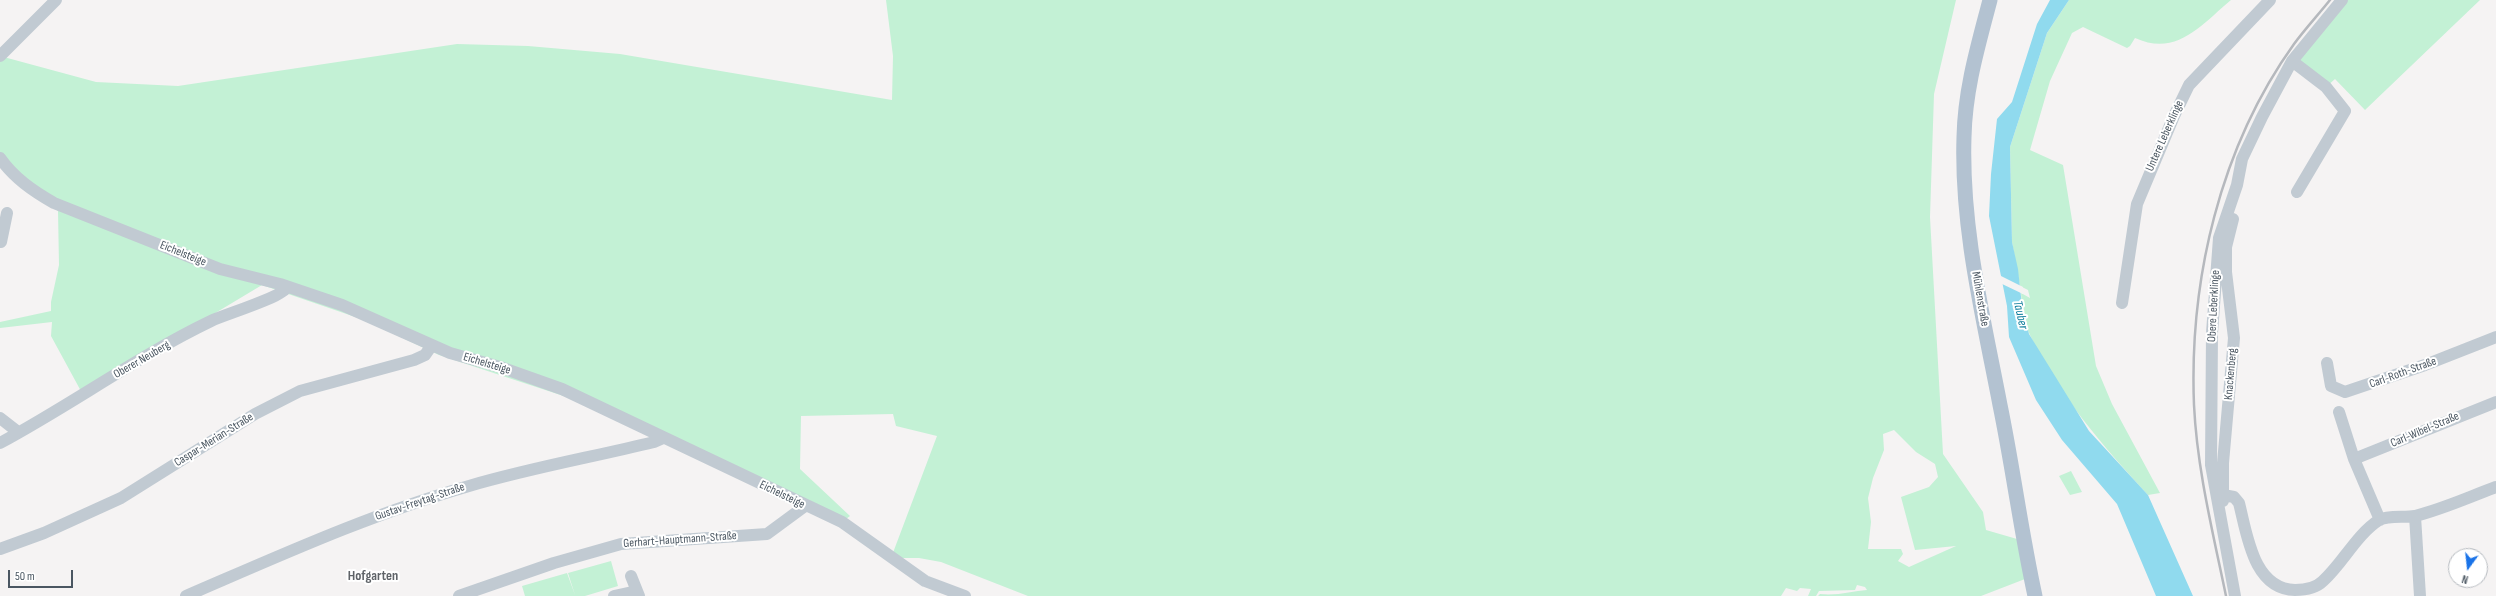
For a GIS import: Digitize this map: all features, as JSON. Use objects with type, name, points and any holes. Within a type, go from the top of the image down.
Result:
[{"type":"main road","name":"Mühlenstraße","points":[[1990,0],[1968,84],[1964,136],[1964,185],[1978,294],[2035,596]]},
{"type":"street","points":[[0,56],[56,0]]},
{"type":"street","name":"Untere Leberklinge","points":[[2122,303],[2136,204],[2189,85],[2270,0]]},
{"type":"street","name":"Obere Leberklinge","points":[[2229,564],[2211,465],[2212,333],[2219,238],[2237,184],[2242,160],[2292,61],[2342,0]]},
{"type":"street","points":[[2292,61],[2326,87],[2345,111],[2297,192]]},
{"type":"street","name":"Eichelsteige","points":[[0,158],[7,168],[31,190],[54,203],[220,269],[288,287],[342,305],[432,345],[562,389],[805,506],[842,522],[925,581],[964,596]]},
{"type":"street","name":"Knackenberg","points":[[2229,564],[2232,558],[2223,495],[2223,463],[2234,338],[2226,272],[2226,247],[2237,202],[2237,184]]},
{"type":"street","points":[[1,234],[7,213]]},
{"type":"street","name":"Oberer Neuberg","points":[[0,443],[191,332],[231,312],[279,295],[288,287]]},
{"type":"street","name":"Carl-Roth-Straße","points":[[2327,363],[2331,386],[2345,392],[2425,365],[2496,337]]},
{"type":"street","name":"Caspar-Merian-Straße","points":[[0,549],[44,534],[121,498],[255,414],[300,391],[414,360],[425,355],[432,345]]},
{"type":"street","name":"Carl-Wibel-Straße","points":[[2354,459],[2496,402]]},
{"type":"street","points":[[2339,412],[2354,459],[2380,520]]},
{"type":"street","points":[[0,418],[18,432]]},
{"type":"street","name":"Gustav-Freytag-Straße","points":[[186,596],[330,534],[468,486],[522,471],[654,442],[663,438]]},
{"type":"street","points":[[2223,495],[2234,497],[2239,503],[2256,564],[2265,576],[2290,590],[2314,587],[2323,581],[2357,542],[2380,520],[2415,516],[2496,487]]},
{"type":"street","name":"Gerhart-Hauptmann-Straße","points":[[459,596],[554,563],[621,544],[767,534],[805,506]]},
{"type":"street","points":[[2415,516],[2420,596]]},
{"type":"street","points":[[2229,564],[2235,596]]},
{"type":"street","points":[[614,596],[638,593],[631,576]]},
{"type":"green space","points":[[886,0],[1956,0],[1934,94],[1930,217],[1943,454],[1983,512],[1986,530],[2017,539],[2025,579],[1981,596],[1818,596],[1820,594],[1839,594],[1867,590],[1865,587],[1857,585],[1855,590],[1819,591],[1816,596],[1808,596],[1811,589],[1800,588],[1797,591],[1786,588],[1781,596],[1028,596],[941,562],[919,558],[891,558],[937,436],[896,426],[893,414],[801,416],[800,469],[850,516],[842,522],[606,410],[439,355],[364,320],[262,285],[82,393],[51,336],[52,322],[0,328],[0,322],[51,311],[51,302],[59,265],[58,211],[17,180],[0,163],[0,56],[96,82],[178,86],[457,44],[528,46],[620,54],[892,100],[893,56]],"holes":[[[1894,430],[1916,452],[1935,464],[1938,477],[1929,487],[1901,497],[1915,550],[1956,546],[1909,567],[1898,561],[1903,554],[1901,549],[1868,549],[1871,522],[1868,498],[1873,478],[1884,450],[1883,434]]]},
{"type":"green space","points":[[2069,0],[2231,0],[2188,36],[2164,44],[2150,43],[2135,38],[2127,48],[2083,27],[2072,33],[2050,81],[2030,150],[2063,165],[2096,366],[2112,404],[2160,493],[2148,495],[2083,420],[2054,379],[2041,357],[2026,325],[2021,293],[2030,298],[2028,290],[2020,286],[2012,242],[2010,147],[2047,33]]},
{"type":"green space","points":[[2344,0],[2480,0],[2365,110],[2335,79],[2326,87],[2292,61]]},
{"type":"green space","points":[[2071,471],[2082,492],[2070,495],[2059,476]]},
{"type":"green space","points":[[611,561],[618,586],[585,596],[525,596],[522,586],[567,573],[575,595],[568,573]]},
{"type":"water","name":"Tauber","points":[[2050,0],[2069,0],[2047,33],[2010,147],[2012,242],[2018,269],[2022,306],[2029,334],[2089,431],[2148,495],[2193,596],[2156,596],[2117,504],[2062,440],[2036,400],[2009,337],[2007,306],[1989,216],[1991,174],[1997,119],[2012,102],[2037,24]]},
{"type":"pier","points":[[1999,275],[2023,287],[2023,294],[2000,283]]},
{"type":"railway","points":[[2226,596],[2202,477],[2198,453],[2194,405],[2194,358],[2197,310],[2204,263],[2214,216],[2246,126],[2268,84],[2294,44],[2330,0]]},
{"type":"district","name":"Hofgarten","points":[[373,576]]}]
